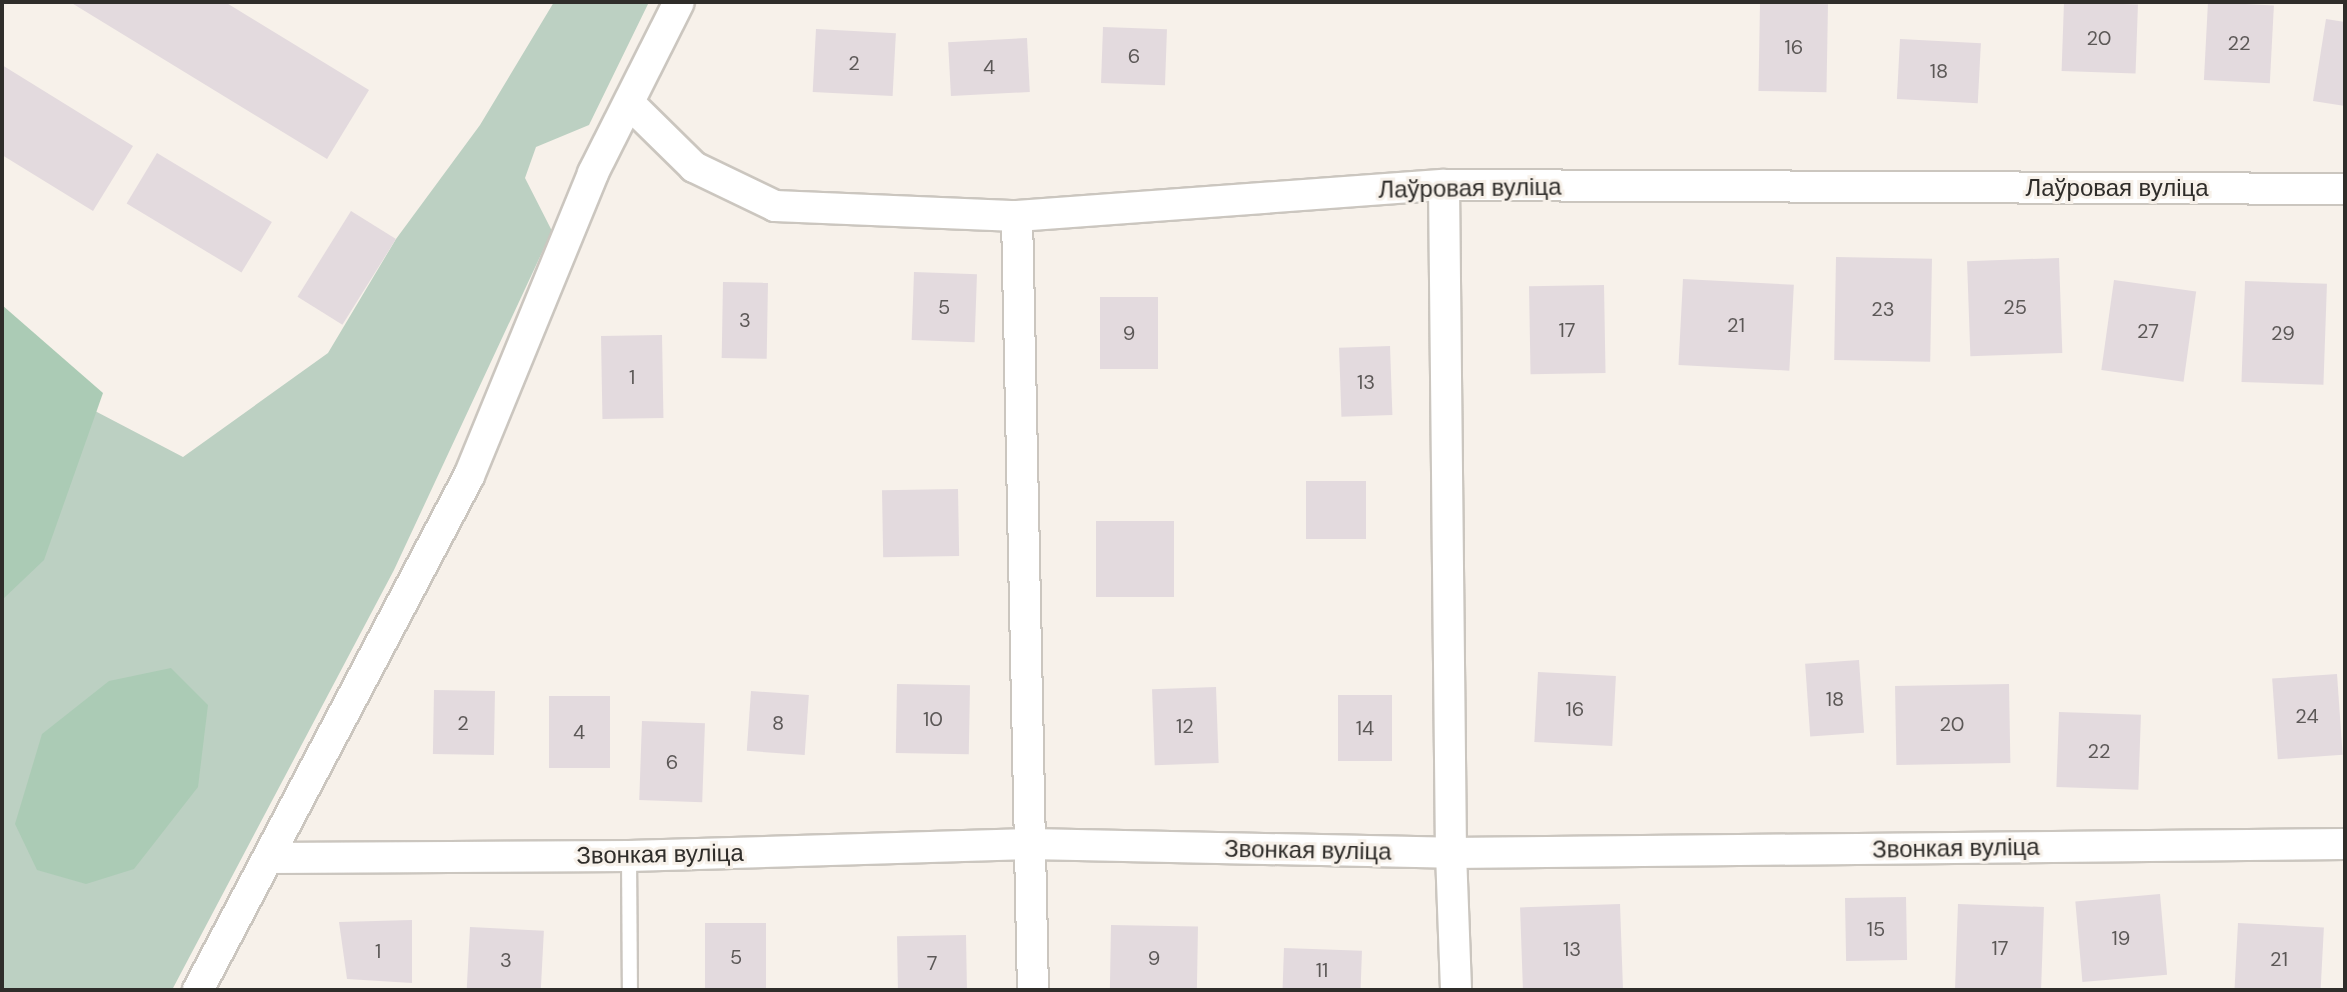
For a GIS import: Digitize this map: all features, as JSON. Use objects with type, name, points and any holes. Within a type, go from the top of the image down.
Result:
[{"type":"street","points":[[198,990],[469,476],[593,173],[679,2]]},
{"type":"street","name":"Лаўровая вуліца","points":[[630,104],[694,167],[775,206],[1017,216],[1444,185],[2345,189]]},
{"type":"street","points":[[1444,185],[1451,853],[1456,990]]},
{"type":"street","points":[[1017,216],[1033,990]]},
{"type":"street","name":"Звонкая вуліца","points":[[270,858],[629,856],[1030,844],[1451,853],[2345,844]]},
{"type":"lane","points":[[629,856],[630,990]]},
{"type":"green space","points":[[554,2],[649,2],[589,125],[536,147],[525,178],[552,231],[394,570],[172,990],[2,990],[2,371],[9,366],[183,457],[328,353],[396,239],[480,125]]},
{"type":"green space","points":[[2,305],[103,393],[44,560],[2,600]]},
{"type":"green space","points":[[171,668],[208,705],[198,787],[134,869],[86,884],[37,870],[15,824],[42,734],[109,681]]},
{"type":"building","points":[[70,2],[225,2],[369,90],[327,159]]},
{"type":"building","points":[[2064,2],[2138,5],[2136,74],[2062,71]]},
{"type":"building","points":[[2208,2],[2274,5],[2270,83],[2204,80]]},
{"type":"building","points":[[1760,3],[1828,4],[1826,92],[1758,91]]},
{"type":"building","points":[[2326,19],[2345,22],[2345,106],[2313,101]]},
{"type":"building","points":[[1103,27],[1167,29],[1165,85],[1101,83]]},
{"type":"building","points":[[816,29],[896,33],[893,96],[813,92]]},
{"type":"building","points":[[1027,38],[1030,92],[951,96],[948,42]]},
{"type":"building","points":[[1900,39],[1981,43],[1978,103],[1897,99]]},
{"type":"building","points":[[2,65],[133,146],[93,211],[2,155]]},
{"type":"building","points":[[157,153],[272,222],[241,273],[127,204]]},
{"type":"building","points":[[351,211],[396,239],[342,325],[297,297]]},
{"type":"building","points":[[1836,257],[1932,259],[1930,362],[1834,360]]},
{"type":"building","points":[[2059,258],[2062,353],[1970,356],[1967,261]]},
{"type":"building","points":[[914,272],[977,274],[975,342],[912,340]]},
{"type":"building","points":[[1683,279],[1794,285],[1789,371],[1678,365]]},
{"type":"building","points":[[2114,280],[2196,292],[2184,382],[2101,370]]},
{"type":"building","points":[[2245,281],[2327,284],[2323,385],[2241,382]]},
{"type":"building","points":[[723,282],[768,283],[767,359],[722,358]]},
{"type":"building","points":[[1604,285],[1606,373],[1531,374],[1529,286]]},
{"type":"building","points":[[1100,297],[1158,297],[1158,369],[1100,369]]},
{"type":"building","points":[[662,335],[663,418],[602,419],[601,336]]},
{"type":"building","points":[[1390,346],[1392,415],[1341,417],[1339,348]]},
{"type":"building","points":[[1306,481],[1366,481],[1366,539],[1306,539]]},
{"type":"building","points":[[958,489],[959,556],[883,557],[882,490]]},
{"type":"building","points":[[1096,521],[1174,521],[1174,597],[1096,597]]},
{"type":"building","points":[[1859,660],[1864,733],[1810,737],[1805,664]]},
{"type":"building","points":[[1538,672],[1616,676],[1612,746],[1534,742]]},
{"type":"building","points":[[2337,674],[2343,755],[2278,759],[2272,679]]},
{"type":"building","points":[[897,684],[970,685],[969,754],[896,753]]},
{"type":"building","points":[[2009,684],[2010,763],[1896,765],[1895,686]]},
{"type":"building","points":[[1216,687],[1219,763],[1155,765],[1152,689]]},
{"type":"building","points":[[434,690],[495,691],[494,755],[433,754]]},
{"type":"building","points":[[751,691],[809,695],[805,755],[747,751]]},
{"type":"building","points":[[1338,695],[1392,695],[1392,761],[1338,761]]},
{"type":"building","points":[[549,696],[610,696],[610,768],[549,768]]},
{"type":"building","points":[[2059,712],[2141,715],[2138,790],[2056,787]]},
{"type":"building","points":[[642,721],[705,723],[702,802],[639,800]]},
{"type":"building","points":[[2160,894],[2167,975],[2082,982],[2075,901]]},
{"type":"building","points":[[1906,897],[1907,960],[1846,961],[1845,898]]},
{"type":"building","points":[[1620,904],[1623,990],[1523,990],[1520,907]]},
{"type":"building","points":[[1958,904],[2044,907],[2041,990],[1955,990]]},
{"type":"building","points":[[412,920],[412,983],[347,979],[339,922]]},
{"type":"building","points":[[705,923],[766,923],[766,990],[705,990]]},
{"type":"building","points":[[2238,923],[2324,928],[2321,990],[2234,990]]},
{"type":"building","points":[[1111,925],[1198,927],[1197,990],[1110,990]]},
{"type":"building","points":[[470,927],[544,931],[541,990],[467,990]]},
{"type":"building","points":[[966,935],[967,990],[898,990],[897,936]]},
{"type":"building","points":[[1284,948],[1362,951],[1361,990],[1283,990]]}]
